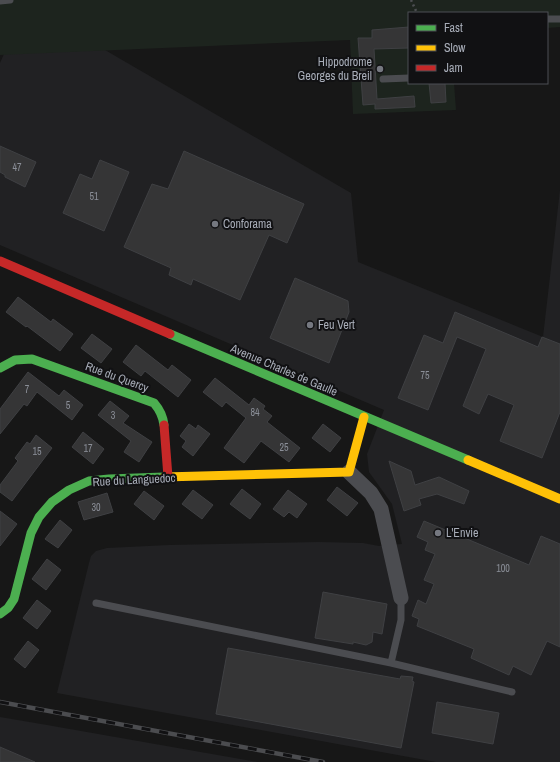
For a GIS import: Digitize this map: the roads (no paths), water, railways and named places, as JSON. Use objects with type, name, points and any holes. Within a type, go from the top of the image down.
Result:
[{"type":"street","name":"Avenue Charles de Gaulle","points":[[0,261],[364,417],[558,496]]},
{"type":"street","name":"Rue du Quercy","points":[[0,368],[12,360],[22,358],[32,359],[154,402],[163,419],[168,477]]},
{"type":"street","points":[[364,417],[349,472],[371,493],[381,509],[401,598]]},
{"type":"street","name":"Rue du Languedoc","points":[[0,614],[8,608],[14,599],[31,533],[39,517],[52,502],[69,490],[89,482],[108,478],[349,472]]},
{"type":"lane","points":[[0,1],[10,0]]},
{"type":"lane","points":[[548,19],[560,18]]},
{"type":"lane","points":[[384,79],[408,78]]},
{"type":"lane","points":[[391,663],[401,620],[401,598]]},
{"type":"lane","points":[[96,603],[391,663],[512,692]]},
{"type":"railway","points":[[0,702],[323,762]]},
{"type":"place","name":"Hippodrome Georges du Breil","points":[[380,69]]},
{"type":"place","name":"Conforama","points":[[215,224]]},
{"type":"place","name":"Feu Vert","points":[[310,325]]},
{"type":"place","name":"L'Envie","points":[[438,533]]}]
